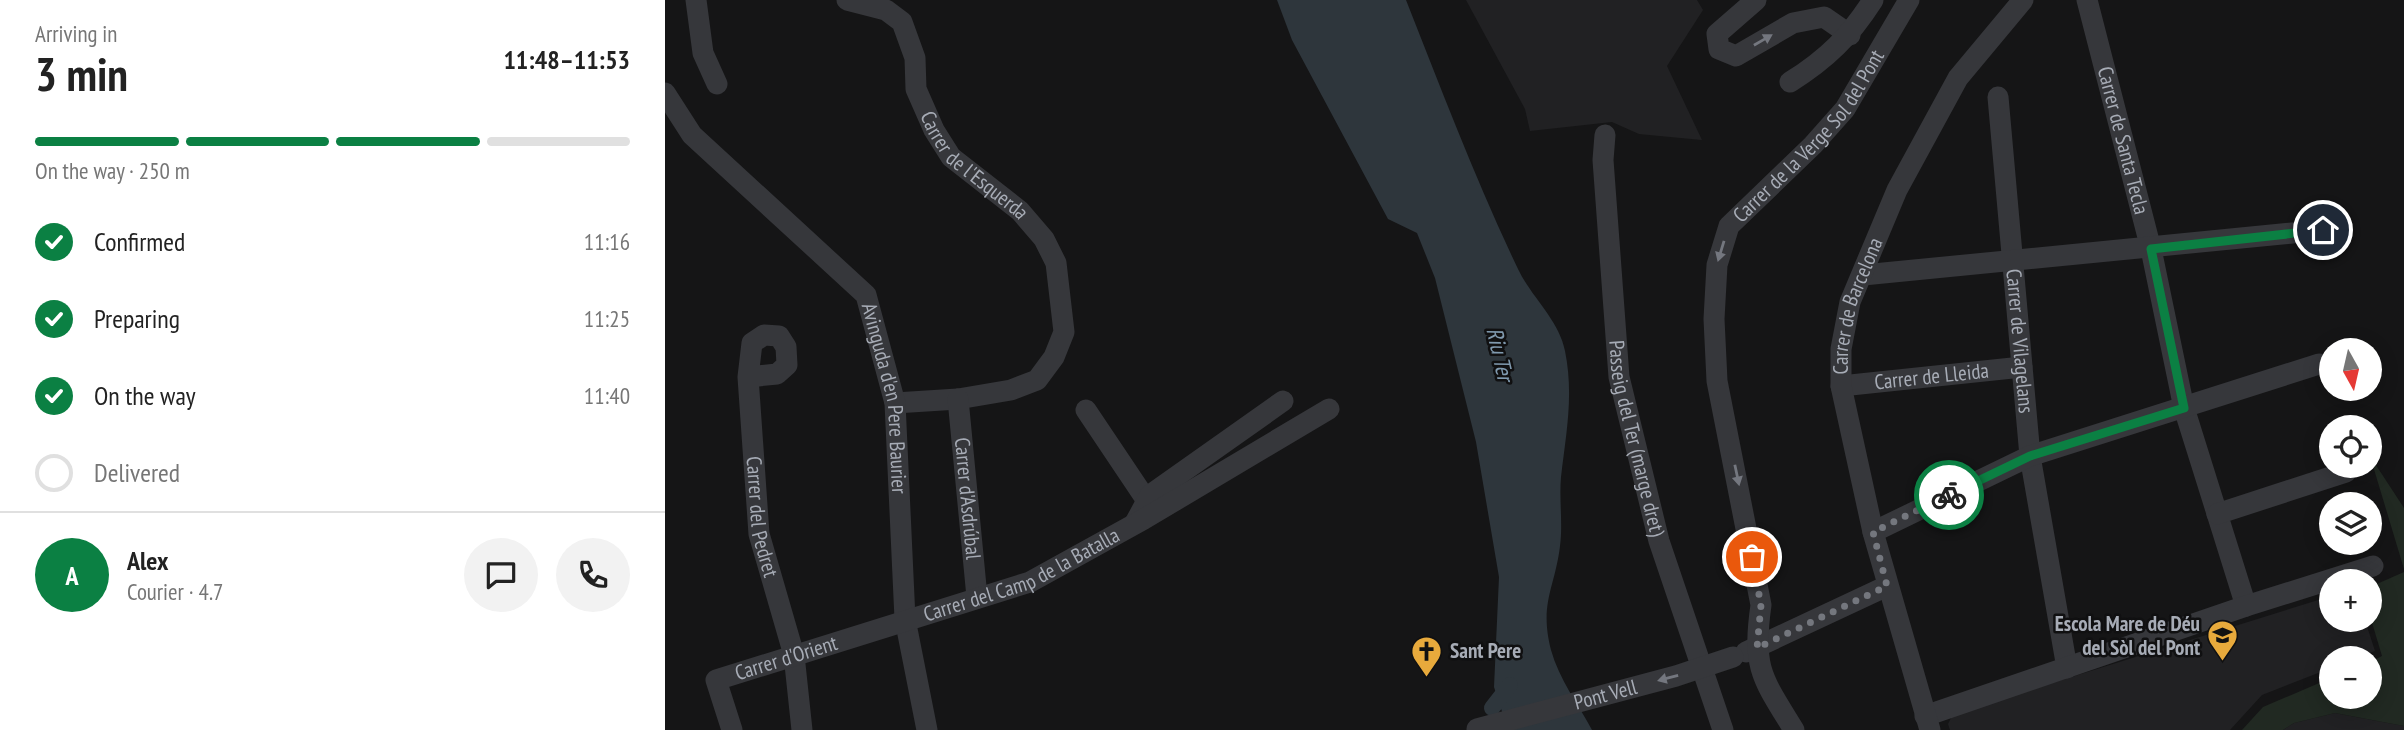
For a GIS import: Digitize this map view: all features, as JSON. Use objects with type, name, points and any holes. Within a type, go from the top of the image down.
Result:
[{"type":"street","points":[[696,0],[703,53],[717,84]]},
{"type":"street","name":"Carrer de l'Esquerda","points":[[847,0],[886,10],[902,22],[915,58],[916,89],[933,130],[951,157],[1020,211],[1044,239],[1056,264],[1064,332],[1054,357],[1037,380],[1011,390],[958,399]]},
{"type":"street","points":[[1756,0],[1717,34],[1719,49],[1736,56],[1793,23],[1824,17],[1850,35]]},
{"type":"street","points":[[1790,82],[1821,63],[1850,35],[1874,0]]},
{"type":"street","name":"Carrer de la Verge Sol del Pont","points":[[1794,730],[1761,675],[1757,648],[1761,605],[1717,381],[1714,319],[1717,265],[1729,226],[1813,145],[1845,109],[1909,0]]},
{"type":"street","name":"Carrer de Barcelona","points":[[1928,723],[1873,532],[1842,386],[1840,349],[1850,302],[1896,190],[1958,78],[2023,0]]},
{"type":"street","name":"Carrer de Santa Tecla","points":[[2087,0],[2151,249],[2184,408],[2246,606]]},
{"type":"street","name":"Avinguda d'en Pere Baurier","points":[[665,93],[692,135],[866,295],[895,403],[905,619],[927,730]]},
{"type":"street","name":"Carrer de Vilagelans","points":[[1998,97],[2030,456],[2067,668]]},
{"type":"street","name":"Passeig del Ter (marge dret)","points":[[1605,135],[1603,160],[1619,377],[1659,541],[1723,730]]},
{"type":"street","points":[[1863,275],[2151,249],[2323,230]]},
{"type":"street","points":[[1873,532],[2030,456],[2319,364]]},
{"type":"street","name":"Carrer de Lleida","points":[[1842,386],[2022,367]]},
{"type":"street","name":"Carrer del Pedret","points":[[748,377],[759,534],[794,655],[802,730]]},
{"type":"street","points":[[895,403],[958,399]]},
{"type":"street","name":"Carrer d'Asdrúbal","points":[[958,399],[977,597]]},
{"type":"street","name":"Carrer del Camp de la Batalla","points":[[1134,524],[1150,495],[1283,401]]},
{"type":"street","name":"Carrer del Camp de la Batalla","points":[[905,619],[1030,582],[1329,409]]},
{"type":"street","points":[[1086,410],[1147,501]]},
{"type":"street","points":[[2217,514],[2328,478]]},
{"type":"street","points":[[1928,723],[2067,668],[2246,606],[2373,566]]},
{"type":"street","name":"Pont Vell","points":[[1475,729],[1676,677],[1757,648],[1887,586]]},
{"type":"street","name":"Carrer d'Orient","points":[[732,730],[716,680],[905,619]]},
{"type":"shaded area","points":[[1466,0],[1697,0],[1703,10],[1667,66],[1702,140],[1639,134],[1612,122],[1530,131],[1525,109]]},
{"type":"shaded area","points":[[2382,474],[2404,508],[2404,569],[2382,492],[2377,478],[2382,478]]},
{"type":"shaded area","points":[[2404,572],[2404,726],[2335,713],[2294,723],[2283,730],[2242,730],[2263,707],[2319,683],[2319,709],[2382,709],[2382,646],[2379,646],[2375,632],[2382,632],[2382,582]]},
{"type":"shaded area","name":"Escola Mare de Déu del Sòl del Pont","points":[[2319,600],[2319,632],[2369,632],[2373,646],[2319,646],[2319,673],[2262,695],[2230,730],[1950,730],[1948,724],[1953,714]]},
{"type":"shaded area","points":[[2335,713],[2404,726],[2404,730],[2283,730],[2294,723]]},
{"type":"water","name":"Riu Ter","points":[[1277,0],[1406,0],[1503,236],[1524,279],[1562,340],[1568,367],[1568,414],[1561,477],[1560,546],[1547,608],[1548,634],[1554,661],[1592,730],[1508,730],[1494,687],[1499,577],[1476,442],[1435,278],[1417,233],[1388,219],[1292,40]]},
{"type":"waterway","points":[[1492,708],[1510,685]]},
{"type":"way so far","points":[[1752,557],[1761,605],[1757,648],[1887,586],[1873,532],[1949,495]]},
{"type":"place","name":"Escola Mare de Déu del Sòl del Pont","points":[[2223,663]]},
{"type":"place","name":"Sant Pere","points":[[1427,678]]},
{"type":"route","points":[[1949,495],[2030,456],[2184,408],[2151,249],[2323,230]]}]
